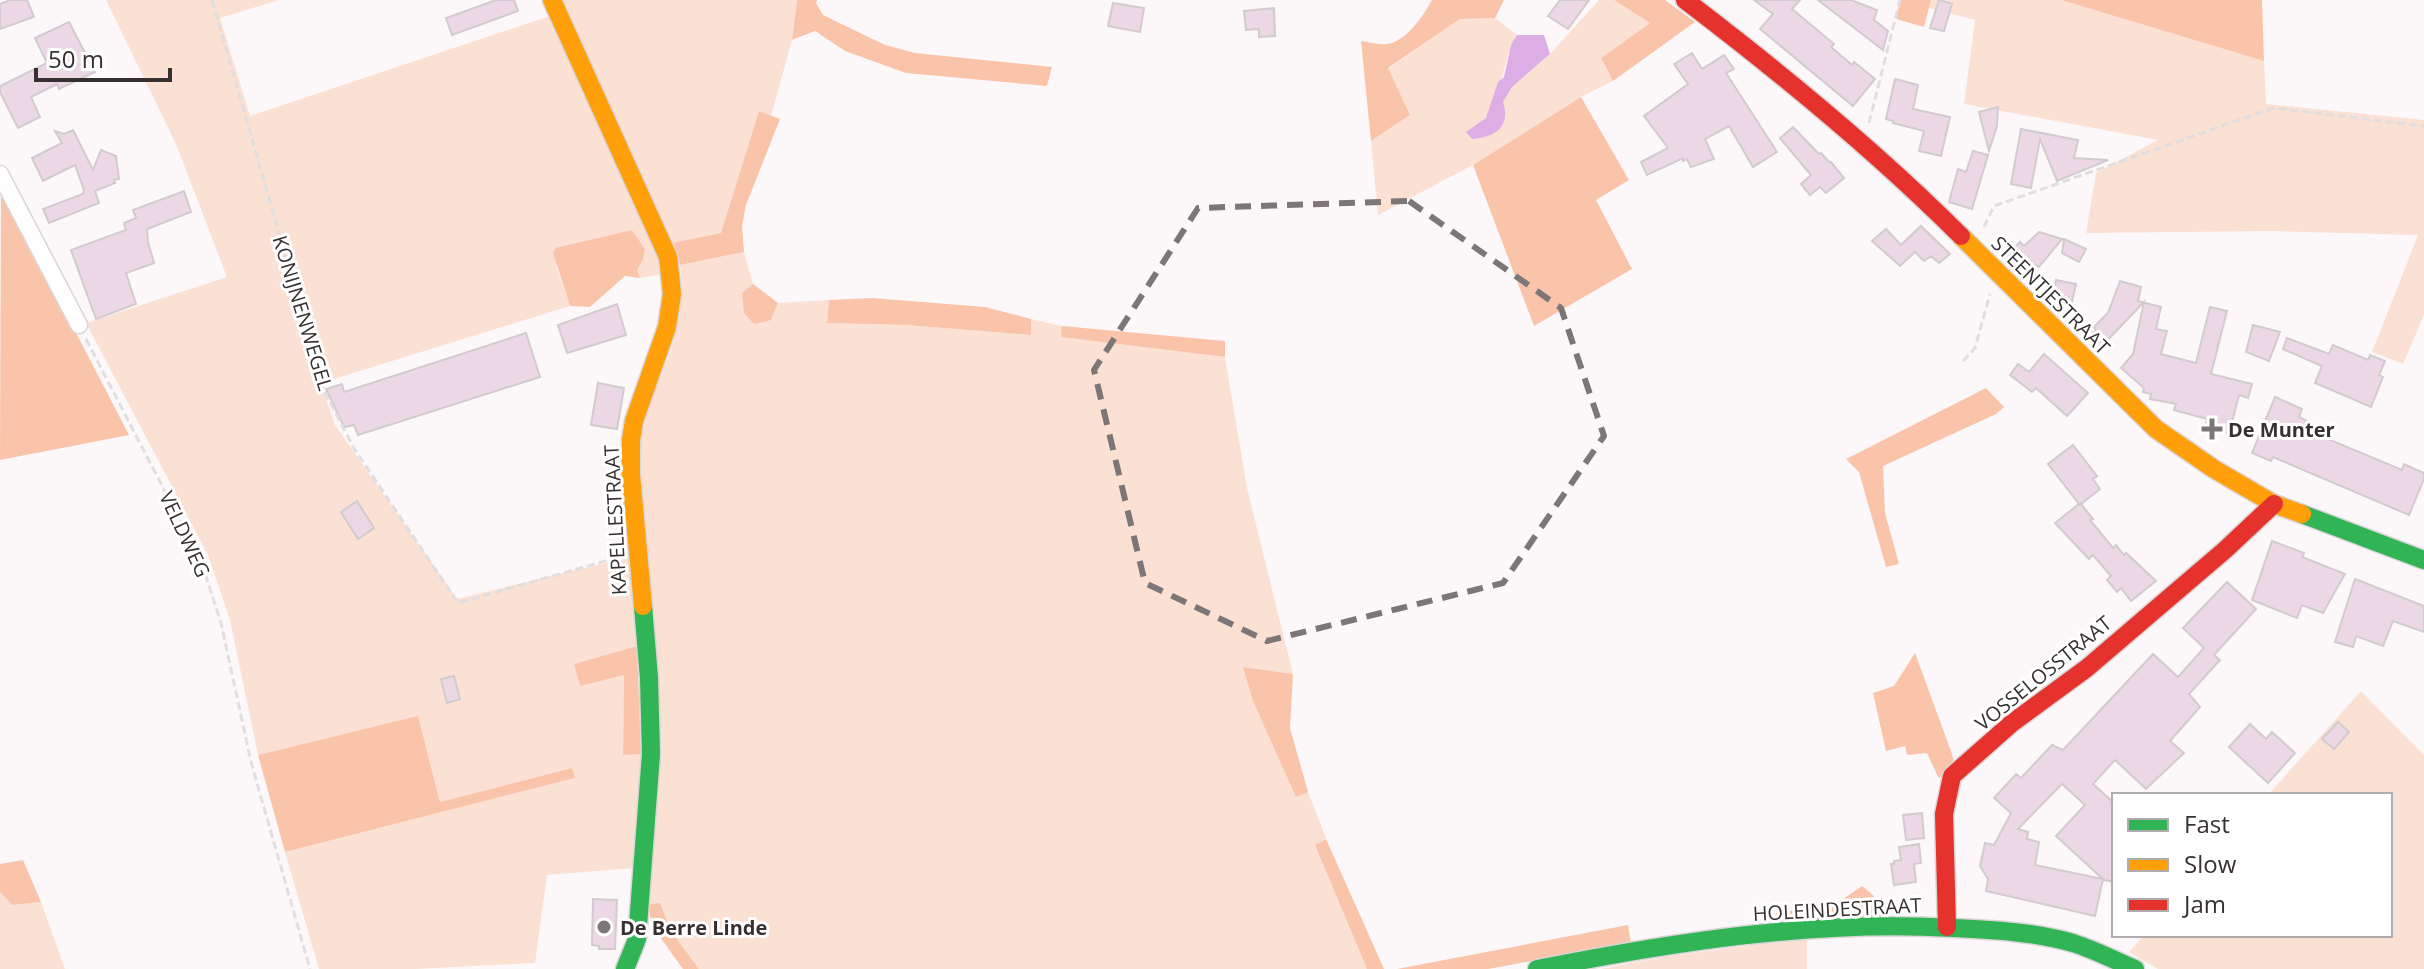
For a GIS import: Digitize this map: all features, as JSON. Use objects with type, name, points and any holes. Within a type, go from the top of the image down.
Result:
[{"type":"street","name":"KAPELLESTRAAT","points":[[552,0],[668,257],[672,294],[667,327],[634,421],[631,440],[631,475],[649,678],[651,754],[637,939],[625,969]]},
{"type":"street","name":"STEENTJESTRAAT","points":[[1685,0],[1748,48],[1927,202],[2156,429],[2214,469],[2274,504],[2424,560]]},
{"type":"street","points":[[0,174],[79,325]]},
{"type":"street","name":"VOSSELOSSTRAAT","points":[[1947,927],[1944,814],[1952,776],[2012,723],[2087,668],[2274,504]]},
{"type":"street","name":"HOLEINDESTRAAT","points":[[1537,969],[1640,948],[1868,925],[2017,933],[2083,946],[2135,969]]},
{"type":"path","name":"KONIJNENWEGEL","points":[[212,0],[325,393],[355,450],[458,603],[638,552]]},
{"type":"path","points":[[1862,145],[1900,0]]},
{"type":"path","points":[[1969,245],[1983,231],[1994,206],[2273,108],[2424,126]]},
{"type":"path","points":[[1963,361],[1975,348],[1989,296],[2003,279]]},
{"type":"path","name":"VELDWEG","points":[[79,325],[201,561],[221,623],[251,762],[310,969]]},
{"type":"highlighted area","points":[[1409,201],[1561,308],[1604,436],[1503,583],[1267,641],[1145,583],[1094,370],[1198,208]]},
{"type":"shaded area","points":[[106,0],[279,0],[220,18],[250,116],[550,16],[657,249],[659,275],[640,278],[637,270],[645,249],[632,230],[556,266],[570,306],[321,383],[335,425],[457,599],[629,557],[637,646],[574,664],[624,674],[623,754],[641,754],[633,868],[547,875],[535,963],[415,969],[319,969],[285,852],[575,778],[572,768],[440,802],[418,717],[258,755],[230,620],[208,555],[86,323],[227,277],[176,144]]},
{"type":"shaded area","points":[[559,0],[797,0],[792,40],[771,116],[759,111],[721,234],[672,243]]},
{"type":"shaded area","points":[[797,0],[817,0],[823,15],[885,45],[915,53],[1052,67],[1047,86],[906,73],[845,51],[815,31],[792,40]]},
{"type":"shaded area","points":[[1432,0],[1504,0],[1495,18],[1460,19],[1388,68],[1410,115],[1371,141],[1361,41],[1387,44],[1401,38],[1419,20]]},
{"type":"shaded area","points":[[1599,0],[1614,0],[1650,23],[1601,58],[1613,81],[1581,97],[1473,165],[1378,215],[1371,141],[1410,115],[1388,69],[1460,19],[1495,18],[1517,35],[1492,106],[1485,118],[1467,132],[1472,139],[1512,87],[1550,54]]},
{"type":"shaded area","points":[[1614,0],[1665,0],[1695,22],[1613,81],[1601,58],[1650,23]]},
{"type":"shaded area","points":[[1900,0],[1931,0],[1924,27],[1896,19]]},
{"type":"shaded area","points":[[1931,0],[2061,0],[2264,61],[2266,104],[2424,120],[2424,315],[2403,364],[2372,352],[2418,235],[2271,231],[2086,233],[2096,173],[2158,140],[1964,104],[1975,20],[1929,8]]},
{"type":"shaded area","points":[[2061,0],[2262,0],[2264,61]]},
{"type":"shaded area","points":[[1517,35],[1544,35],[1550,54],[1512,87],[1503,102],[1505,118],[1499,129],[1488,136],[1472,139],[1466,132],[1486,118],[1498,82],[1504,77],[1511,45]]},
{"type":"shaded area","points":[[1581,97],[1629,180],[1596,200],[1632,269],[1534,326],[1473,165]]},
{"type":"shaded area","points":[[759,111],[780,119],[746,205],[742,226],[744,252],[680,265],[672,243],[721,233]]},
{"type":"shaded area","points":[[1,188],[129,435],[0,460]]},
{"type":"shaded area","points":[[632,230],[645,249],[637,270],[640,278],[625,276],[590,307],[570,306],[553,253],[556,248]]},
{"type":"shaded area","points":[[744,252],[753,284],[743,293],[771,320],[778,303],[829,300],[827,323],[906,325],[1030,335],[1031,319],[1062,326],[1062,337],[1225,357],[1247,488],[1293,674],[1244,667],[1296,796],[1308,792],[1326,838],[1315,845],[1367,969],[699,969],[671,931],[660,903],[648,904],[641,441],[680,314],[680,265]]},
{"type":"shaded area","points":[[753,284],[778,303],[771,320],[754,324],[744,313],[742,293]]},
{"type":"shaded area","points":[[872,298],[985,307],[1031,319],[1031,335],[906,325],[827,323],[829,300]]},
{"type":"shaded area","points":[[1062,326],[1225,341],[1225,357],[1061,337]]},
{"type":"shaded area","points":[[1986,388],[2004,407],[1996,414],[1883,466],[1885,513],[1899,564],[1886,567],[1859,472],[1846,459]]},
{"type":"shaded area","points":[[637,646],[641,754],[623,755],[624,675],[580,686],[574,664]]},
{"type":"shaded area","points":[[1915,653],[1954,761],[1945,778],[1938,777],[1927,753],[1907,755],[1905,746],[1886,751],[1873,693],[1894,686]]},
{"type":"shaded area","points":[[1243,667],[1293,674],[1290,728],[1308,792],[1296,797],[1253,701]]},
{"type":"shaded area","points":[[2361,691],[2424,755],[2424,969],[2158,969],[2129,952],[2142,937],[2392,937],[2392,793],[2270,793]]},
{"type":"shaded area","points":[[418,716],[440,802],[572,768],[575,778],[285,852],[258,755]]},
{"type":"shaded area","points":[[1326,839],[1384,969],[1367,969],[1315,845]]},
{"type":"shaded area","points":[[23,860],[41,902],[12,905],[0,892],[0,864]]},
{"type":"shaded area","points":[[1862,886],[1878,902],[1881,916],[1778,925],[1776,913],[1836,904]]},
{"type":"shaded area","points":[[0,892],[12,905],[41,902],[65,969],[0,969]]},
{"type":"shaded area","points":[[660,903],[671,931],[699,969],[683,969],[652,926],[648,904]]},
{"type":"shaded area","points":[[1628,925],[1631,943],[1488,969],[1397,969]]},
{"type":"shaded area","points":[[1807,938],[1807,969],[1600,969],[1670,956]]},
{"type":"building","points":[[10,0],[27,0],[34,17],[0,29],[0,4]]},
{"type":"building","points":[[496,0],[514,0],[518,11],[452,35],[446,18]]},
{"type":"building","points":[[1560,0],[1589,0],[1568,29],[1548,16]]},
{"type":"building","points":[[1754,0],[1800,0],[1792,9],[1834,44],[1831,47],[1852,65],[1854,62],[1875,79],[1853,106],[1760,29],[1773,14]]},
{"type":"building","points":[[1818,0],[1851,0],[1877,10],[1874,20],[1888,31],[1883,50]]},
{"type":"building","points":[[1939,0],[1952,4],[1944,31],[1930,28]]},
{"type":"building","points":[[1113,3],[1144,8],[1140,32],[1108,26]]},
{"type":"building","points":[[1274,8],[1275,36],[1259,37],[1259,29],[1246,30],[1244,11]]},
{"type":"building","points":[[69,22],[95,72],[59,89],[57,84],[31,97],[40,117],[18,128],[0,86],[47,63],[35,38]]},
{"type":"building","points":[[1692,53],[1702,69],[1724,55],[1734,69],[1726,73],[1777,152],[1753,167],[1729,126],[1705,139],[1714,159],[1691,167],[1683,158],[1647,175],[1641,162],[1668,148],[1644,116],[1688,84],[1674,64]]},
{"type":"building","points":[[1895,79],[1918,85],[1913,109],[1950,117],[1941,156],[1919,151],[1924,131],[1886,119]]},
{"type":"building","points":[[1998,107],[1997,126],[1989,151],[1979,112]]},
{"type":"building","points":[[1793,127],[1844,178],[1826,193],[1820,187],[1810,195],[1801,184],[1811,175],[1780,138]]},
{"type":"building","points":[[2021,129],[2078,140],[2074,158],[2108,160],[2057,181],[2040,139],[2031,188],[2011,184]]},
{"type":"building","points":[[73,130],[93,170],[101,150],[116,156],[119,179],[95,191],[99,203],[49,223],[43,209],[83,194],[84,190],[75,165],[43,181],[32,158],[62,143],[55,131],[64,134]]},
{"type":"building","points":[[1973,151],[1988,155],[1972,209],[1949,202],[1958,169],[1966,172]]},
{"type":"building","points":[[184,191],[191,212],[147,229],[154,263],[126,273],[136,304],[96,319],[71,250],[126,230],[124,223],[136,218],[133,210]]},
{"type":"building","points":[[1921,226],[1950,254],[1939,263],[1931,256],[1924,261],[1915,252],[1900,266],[1872,241],[1886,229],[1901,245]]},
{"type":"building","points":[[2039,232],[2062,239],[2039,267],[2035,265],[2027,272],[2019,264],[2015,268],[2005,257],[2020,242],[2024,246]]},
{"type":"building","points":[[2064,239],[2086,249],[2079,262],[2062,253]]},
{"type":"building","points":[[2056,280],[2076,284],[2071,306],[2052,302]]},
{"type":"building","points":[[2120,281],[2141,287],[2138,301],[2144,302],[2100,348],[2088,336],[2108,313]]},
{"type":"building","points":[[2144,303],[2161,307],[2156,329],[2167,331],[2161,354],[2196,363],[2210,307],[2227,311],[2211,374],[2252,384],[2248,398],[2239,395],[2229,434],[2205,428],[2207,419],[2174,410],[2176,404],[2150,399],[2151,394],[2143,392],[2144,388],[2121,368],[2133,354]]},
{"type":"building","points":[[617,304],[626,335],[567,353],[558,325]]},
{"type":"building","points":[[2253,325],[2280,332],[2269,361],[2246,352]]},
{"type":"building","points":[[526,333],[540,377],[358,435],[354,425],[344,427],[326,389],[342,384],[344,392]]},
{"type":"building","points":[[2287,338],[2329,354],[2333,345],[2368,360],[2370,355],[2385,361],[2379,375],[2383,377],[2371,407],[2315,383],[2322,366],[2283,349]]},
{"type":"building","points":[[2044,354],[2088,393],[2067,416],[2036,388],[2032,392],[2010,375],[2018,364],[2029,372]]},
{"type":"building","points":[[598,383],[624,388],[617,429],[591,425]]},
{"type":"building","points":[[2275,397],[2302,409],[2299,417],[2321,428],[2318,435],[2402,470],[2404,464],[2424,473],[2409,515],[2273,457],[2271,461],[2252,453]]},
{"type":"building","points":[[2073,445],[2097,476],[2093,479],[2100,489],[2081,504],[2093,519],[2090,520],[2113,548],[2116,545],[2156,581],[2131,601],[2121,588],[2117,592],[2107,580],[2111,576],[2093,555],[2089,559],[2055,523],[2079,504],[2048,464]]},
{"type":"building","points":[[357,501],[374,528],[358,539],[341,512]]},
{"type":"building","points":[[2272,541],[2345,574],[2323,613],[2302,605],[2297,618],[2252,600]]},
{"type":"building","points":[[2355,579],[2424,606],[2424,632],[2393,621],[2383,646],[2356,636],[2353,647],[2335,642]]},
{"type":"building","points":[[2227,582],[2256,609],[2214,655],[2220,660],[2189,694],[2200,707],[2170,741],[2184,753],[2146,789],[2115,760],[2093,784],[2112,801],[2112,882],[2104,880],[2095,916],[1986,891],[1988,879],[1980,866],[1985,843],[1994,845],[2011,813],[1994,798],[2016,774],[2021,778],[2052,745],[2063,750],[2153,654],[2178,677],[2204,648],[2183,628]],"holes":[[[2062,784],[2085,805],[2056,836],[2103,879],[2035,865],[2039,842],[2027,839],[2028,832],[2018,829]]]},
{"type":"building","points":[[454,676],[460,699],[447,703],[441,679]]},
{"type":"building","points":[[2338,722],[2349,732],[2334,749],[2322,739]]},
{"type":"building","points":[[2250,724],[2266,739],[2272,732],[2295,753],[2268,783],[2229,747]]},
{"type":"building","points":[[1922,813],[1924,838],[1906,840],[1903,815]]},
{"type":"building","points":[[1919,844],[1921,863],[1914,864],[1916,882],[1894,885],[1891,864],[1901,860],[1899,847]]},
{"type":"building","name":"De Berre Linde","points":[[593,899],[617,900],[615,949],[599,949],[599,946],[592,945]]},
{"type":"traffic: fast","points":[[2302,514],[2424,560]]},
{"type":"traffic: fast","points":[[625,969],[637,939],[651,754],[643,606]]},
{"type":"traffic: fast","points":[[1537,969],[1744,935],[1901,926],[2044,936],[2081,946],[2135,969]]},
{"type":"traffic: slow","points":[[552,0],[668,257],[672,294],[667,327],[634,421],[631,440],[631,475],[643,606]]},
{"type":"traffic: slow","points":[[1961,236],[2156,429],[2214,469],[2274,504],[2302,514]]},
{"type":"traffic: jam","points":[[1685,0],[1827,114],[1961,236]]},
{"type":"traffic: jam","points":[[1947,927],[1944,814],[1952,776],[2012,723],[2087,668],[2274,504]]},
{"type":"place","name":"De Munter","points":[[2212,429]]},
{"type":"place","name":"De Berre Linde","points":[[604,927]]}]
